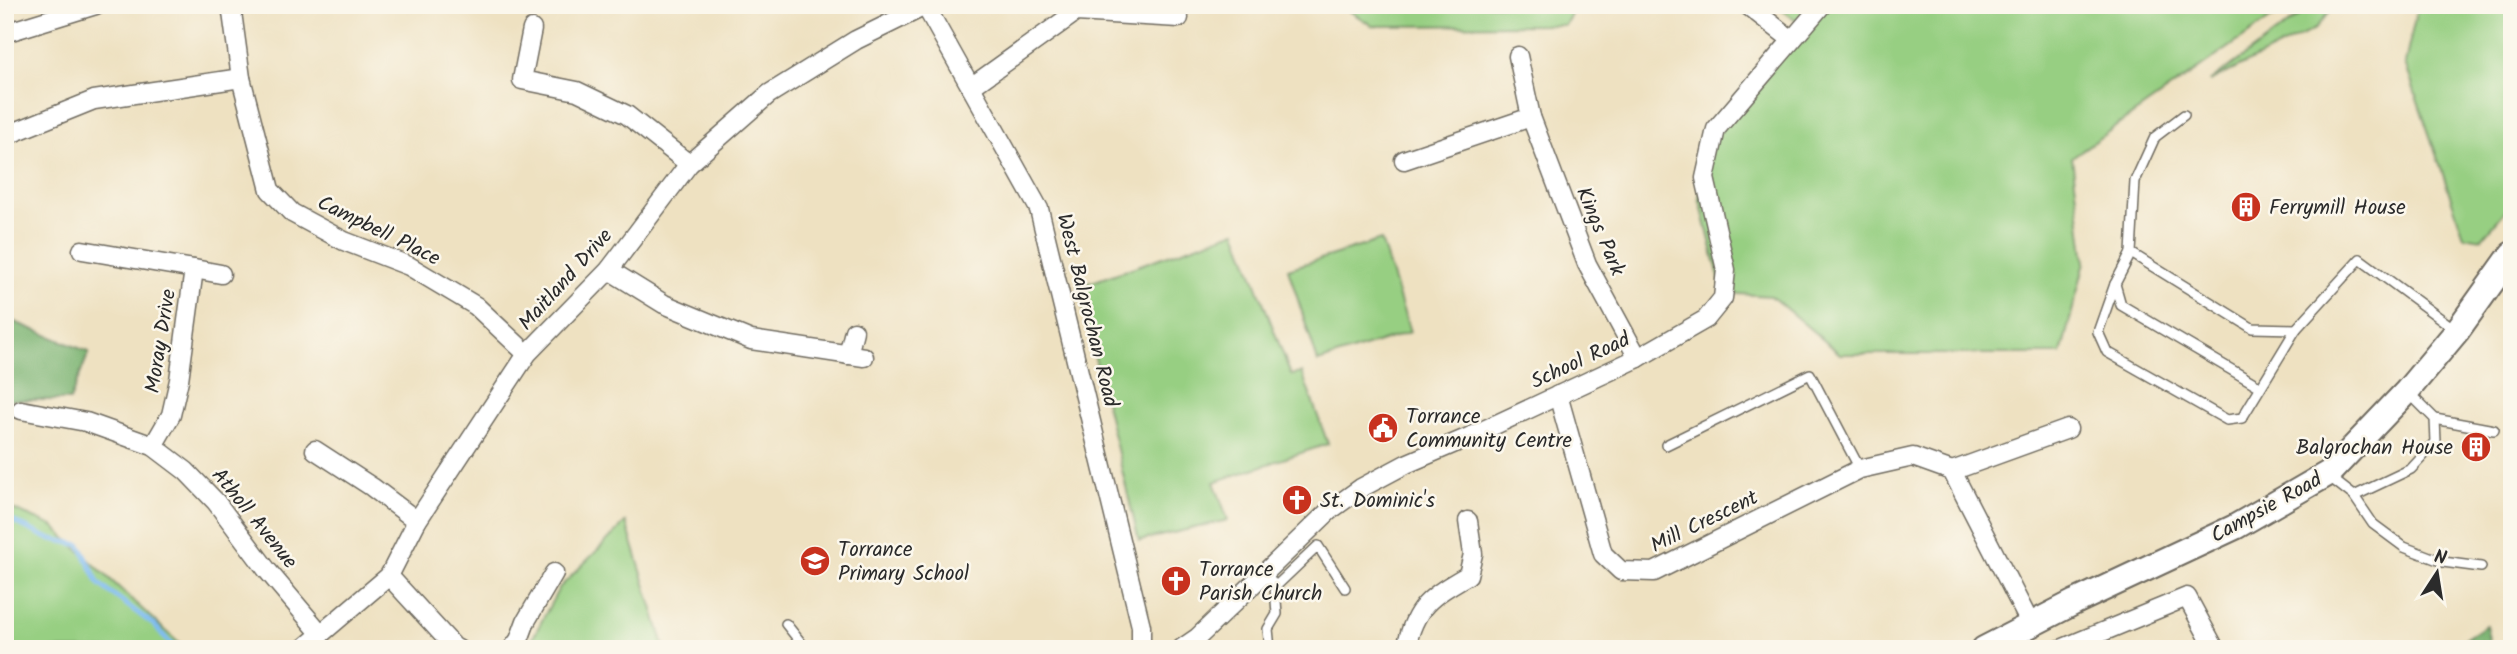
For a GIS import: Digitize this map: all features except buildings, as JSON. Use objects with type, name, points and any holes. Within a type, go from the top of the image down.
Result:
[{"type":"main road","name":"Campsie Road","points":[[1984,649],[2075,602],[2235,527],[2325,474],[2407,391],[2457,331],[2512,254]]},
{"type":"street","points":[[5,33],[96,5]]},
{"type":"street","name":"Campbell Place","points":[[231,5],[241,78],[270,190],[292,213],[344,241],[409,266],[475,306],[527,354]]},
{"type":"street","name":"West Balgrochan Road","points":[[925,5],[1040,209],[1138,612],[1141,649]]},
{"type":"street","name":"Maitland Drive","points":[[303,649],[389,576],[417,521],[527,354],[608,270],[688,164],[769,94],[856,40],[925,5]]},
{"type":"street","points":[[1747,5],[1792,40]]},
{"type":"street","name":"School Road","points":[[1181,649],[1271,580],[1329,511],[1362,488],[1406,464],[1638,358],[1706,319],[1723,298],[1726,270],[1705,178],[1716,129],[1822,5]]},
{"type":"street","points":[[971,87],[1076,12],[1179,18]]},
{"type":"street","points":[[532,29],[522,79],[577,91],[627,115],[688,164]]},
{"type":"street","name":"Kings Park","points":[[1518,56],[1531,117],[1587,264],[1638,358]]},
{"type":"street","points":[[5,136],[94,100],[241,78]]},
{"type":"street","points":[[1404,160],[1531,117]]},
{"type":"street","name":"Moray Drive","points":[[82,250],[194,269],[179,380],[171,415],[153,446]]},
{"type":"street","points":[[194,269],[221,274]]},
{"type":"street","points":[[608,270],[664,304],[751,340],[856,356],[854,331]]},
{"type":"street","name":"Mill Crescent","points":[[1559,395],[1604,554],[1621,570],[1654,572],[1860,469],[1913,457],[1952,471]]},
{"type":"street","name":"Atholl Avenue","points":[[21,410],[86,422],[153,446],[186,471],[216,502],[267,570],[321,634]]},
{"type":"street","points":[[2031,625],[1952,471],[2068,429]]},
{"type":"street","points":[[314,450],[372,487],[417,521]]},
{"type":"street","points":[[1406,649],[1410,627],[1431,596],[1468,575],[1473,554],[1468,521]]},
{"type":"street","points":[[512,649],[554,573]]},
{"type":"street","points":[[389,576],[456,648]]},
{"type":"street","points":[[2061,649],[2187,597],[2215,649]]},
{"type":"lane","points":[[2184,114],[2155,137],[2135,181],[2131,253],[2115,285],[2098,332],[2107,352],[2227,420],[2242,418],[2296,329],[2360,259],[2457,331]]},
{"type":"lane","points":[[2131,253],[2252,328],[2296,329]]},
{"type":"lane","points":[[2115,285],[2121,305],[2259,386]]},
{"type":"lane","points":[[1666,444],[1810,374],[1860,469]]},
{"type":"lane","points":[[2407,391],[2435,419],[2494,430]]},
{"type":"lane","points":[[2354,496],[2412,469],[2436,442],[2435,419]]},
{"type":"lane","points":[[2325,474],[2354,496],[2373,524],[2404,547],[2443,562],[2481,567]]},
{"type":"lane","points":[[1270,649],[1268,629],[1277,614],[1271,580],[1318,546],[1345,589]]},
{"type":"lane","points":[[786,624],[806,649]]},
{"type":"green space","points":[[1340,5],[1576,5],[1565,25],[1373,26]]},
{"type":"green space","points":[[1775,5],[2290,5],[2072,157],[2085,262],[2061,354],[1840,354],[1771,296],[1723,293],[1699,197],[1716,129],[1804,26]]},
{"type":"green space","points":[[2301,5],[2335,5],[2315,29],[2209,82],[2302,14]]},
{"type":"green space","points":[[2409,5],[2512,5],[2512,203],[2482,239],[2464,236],[2405,63],[2417,9]]},
{"type":"green space","points":[[1236,231],[1291,375],[1302,373],[1328,444],[1214,482],[1228,520],[1139,541],[1078,287]]},
{"type":"green space","points":[[1381,240],[1410,332],[1318,362],[1288,269]]},
{"type":"green space","points":[[5,318],[89,352],[70,400],[5,400]]},
{"type":"green space","points":[[5,506],[53,526],[185,649],[5,649]]},
{"type":"green space","points":[[626,522],[665,649],[527,649],[559,588]]},
{"type":"green space","points":[[2486,625],[2491,649],[2449,649]]},
{"type":"waterway","points":[[5,517],[47,538],[80,545],[99,584],[154,625],[175,649]]},
{"type":"place","name":"Ferrymill House","points":[[2246,207]]},
{"type":"place","name":"Torrance Community Centre","points":[[1383,428]]},
{"type":"place","name":"Balgrochan House","points":[[2476,447]]},
{"type":"place","name":"St. Dominic's","points":[[1297,500]]},
{"type":"place","name":"Torrance Primary School","points":[[815,561]]},
{"type":"place","name":"Torrance Parish Church","points":[[1176,581]]}]
